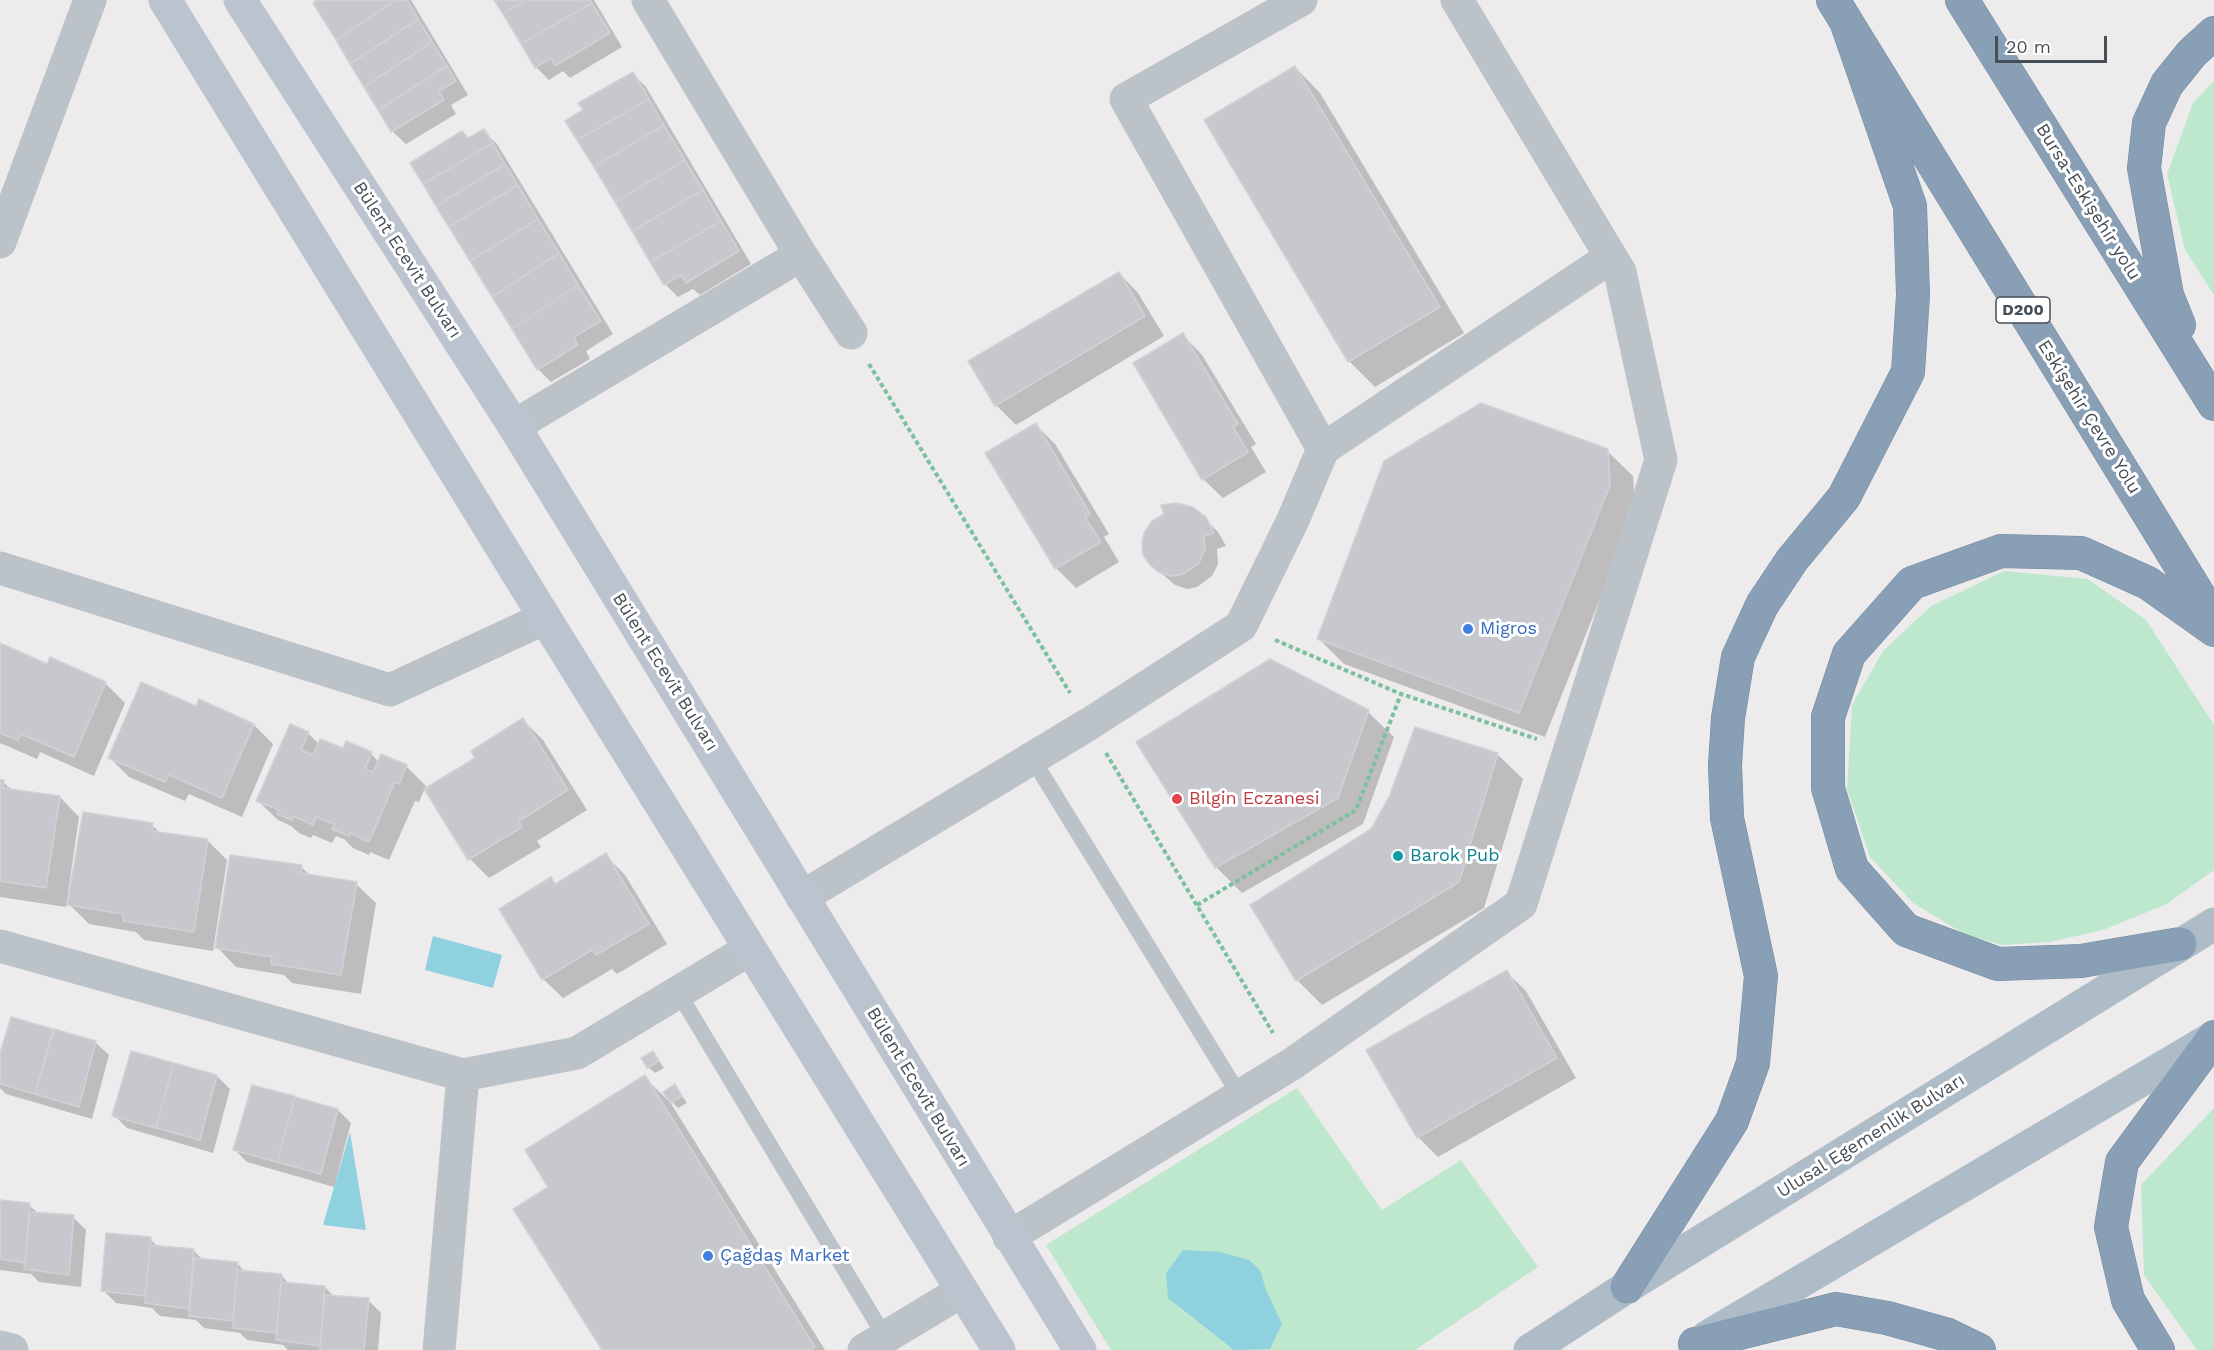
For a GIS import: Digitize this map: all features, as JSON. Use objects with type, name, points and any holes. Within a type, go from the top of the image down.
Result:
[{"type":"highway","name":"Bursa-Eskişehir yolu","points":[[1962,0],[2207,394]]},
{"type":"highway","points":[[1627,1287],[1732,1121],[1753,1063],[1761,976],[1727,818],[1725,765],[1728,718],[1738,657],[1762,605],[1792,560],[1844,497],[1908,372],[1913,295],[1910,206],[1840,12]]},
{"type":"highway","name":"Eskişehir Çevre Yolu","points":[[1840,12],[2214,620]]},
{"type":"highway","points":[[2207,394],[2167,295],[2144,168],[2149,123],[2167,84],[2192,53],[2214,33]]},
{"type":"highway","points":[[2180,944],[2081,961],[1998,964],[1906,930],[1852,869],[1828,788],[1828,717],[1849,654],[1912,583],[2001,551],[2080,553],[2148,583],[2214,630]]},
{"type":"highway","points":[[2158,1350],[2128,1300],[2111,1227],[2122,1162],[2214,1037]]},
{"type":"highway","points":[[1690,1347],[1836,1309],[1887,1318],[1938,1332],[1979,1350]]},
{"type":"main road","points":[[165,0],[544,618],[999,1350]]},
{"type":"main road","name":"Bülent Ecevit Bulvarı","points":[[240,0],[514,426],[1080,1350]]},
{"type":"main road","name":"Ulusal Egemenlik Bulvarı","points":[[1530,1350],[1627,1287],[2214,924]]},
{"type":"main road","points":[[1690,1347],[2214,1037]]},
{"type":"street","points":[[0,242],[90,0]]},
{"type":"street","points":[[648,0],[801,255],[851,333]]},
{"type":"street","points":[[1300,0],[1126,99],[1323,449]]},
{"type":"street","points":[[1009,1237],[1292,1064],[1521,904],[1660,460],[1620,272],[1457,0]]},
{"type":"street","points":[[514,426],[801,255]]},
{"type":"street","points":[[802,897],[1089,724],[1241,626],[1293,520],[1323,449],[1611,257]]},
{"type":"street","points":[[0,568],[390,690],[544,618]]},
{"type":"street","points":[[0,946],[463,1075],[577,1053],[750,949]]},
{"type":"street","points":[[439,1350],[463,1075]]},
{"type":"street","points":[[875,1344],[962,1291]]},
{"type":"street","points":[[0,1347],[12,1350]]},
{"type":"lane","points":[[1032,758],[1240,1096]]},
{"type":"lane","points":[[678,992],[875,1344]]},
{"type":"path","points":[[1241,626],[1401,694],[1569,749]]},
{"type":"path","points":[[1197,905],[1356,810],[1401,694]]},
{"type":"green space","points":[[2214,81],[2214,295],[2185,250],[2167,174],[2193,103]]},
{"type":"green space","points":[[2004,571],[2088,579],[2146,620],[2214,725],[2214,870],[2167,904],[2103,930],[2050,942],[2002,945],[1966,935],[1913,903],[1870,857],[1847,789],[1852,705],[1883,651],[1931,606]]},
{"type":"green space","points":[[1297,1088],[1382,1210],[1461,1160],[1538,1267],[1415,1350],[1111,1350],[1046,1245]]},
{"type":"green space","points":[[2214,1108],[2214,1350],[2197,1350],[2144,1275],[2141,1185]]},
{"type":"water","points":[[433,936],[502,955],[493,988],[425,970]]},
{"type":"water","points":[[350,1132],[366,1230],[323,1225]]},
{"type":"water","points":[[1183,1250],[1220,1252],[1249,1260],[1260,1270],[1266,1290],[1282,1324],[1270,1349],[1234,1350],[1168,1298],[1166,1273]]},
{"type":"building","points":[[317,0],[396,0],[336,40],[313,3]]},
{"type":"building","points":[[396,0],[407,0],[418,19],[350,64],[336,40]]},
{"type":"building","points":[[494,0],[526,0],[503,14]]},
{"type":"building","points":[[526,0],[590,0],[592,3],[521,44],[503,14]]},
{"type":"building","points":[[592,3],[610,33],[555,66],[551,58],[535,68],[521,44]]},
{"type":"building","points":[[418,19],[432,42],[364,87],[350,64]]},
{"type":"building","points":[[432,42],[447,66],[378,110],[364,87]]},
{"type":"building","points":[[447,66],[456,81],[439,91],[444,100],[391,132],[378,110]]},
{"type":"building","points":[[1295,66],[1440,307],[1348,362],[1204,120]]},
{"type":"building","points":[[633,72],[649,99],[577,140],[565,121],[583,110],[578,103]]},
{"type":"building","points":[[649,99],[664,125],[594,167],[577,140]]},
{"type":"building","points":[[664,125],[685,160],[615,202],[594,167]]},
{"type":"building","points":[[484,129],[493,143],[423,184],[410,163],[462,131],[468,138]]},
{"type":"building","points":[[493,143],[505,164],[436,206],[423,184]]},
{"type":"building","points":[[685,160],[703,190],[632,231],[615,202]]},
{"type":"building","points":[[505,164],[518,185],[449,227],[436,206]]},
{"type":"building","points":[[518,185],[538,219],[470,261],[449,227]]},
{"type":"building","points":[[703,190],[721,221],[650,262],[632,231]]},
{"type":"building","points":[[538,219],[559,253],[492,297],[470,261]]},
{"type":"building","points":[[721,221],[739,251],[686,283],[681,275],[664,285],[650,262]]},
{"type":"building","points":[[559,253],[578,285],[512,329],[492,297]]},
{"type":"building","points":[[1119,272],[1145,316],[995,406],[968,361]]},
{"type":"building","points":[[578,285],[601,321],[574,337],[578,345],[537,370],[512,329]]},
{"type":"building","points":[[1183,333],[1238,424],[1233,427],[1248,452],[1202,480],[1133,363]]},
{"type":"building","points":[[1481,403],[1608,449],[1610,485],[1519,713],[1317,639],[1384,461]]},
{"type":"building","points":[[1036,423],[1090,514],[1085,517],[1101,542],[1055,569],[985,453]]},
{"type":"building","points":[[1176,503],[1193,507],[1206,517],[1214,533],[1204,536],[1205,550],[1199,563],[1184,574],[1172,576],[1160,573],[1150,565],[1143,555],[1142,543],[1144,533],[1152,521],[1164,514],[1161,505]]},
{"type":"building","points":[[0,643],[47,664],[50,657],[106,682],[74,757],[21,734],[18,740],[0,733]]},
{"type":"building","points":[[1270,659],[1369,710],[1338,798],[1215,868],[1136,742]]},
{"type":"building","points":[[141,682],[196,706],[199,699],[254,724],[222,798],[169,775],[165,782],[108,758]]},
{"type":"building","points":[[523,718],[568,790],[519,821],[522,827],[468,860],[424,789],[475,758],[471,751]]},
{"type":"building","points":[[290,724],[309,732],[301,750],[313,755],[320,739],[343,748],[346,741],[372,752],[365,769],[373,772],[381,754],[407,765],[399,784],[395,782],[369,842],[350,833],[349,836],[332,829],[334,824],[316,817],[313,825],[293,816],[292,820],[277,814],[279,810],[256,801]]},
{"type":"building","name":"Barok Pub","points":[[1415,727],[1498,753],[1459,882],[1296,981],[1250,905],[1371,829],[1389,797]]},
{"type":"building","points":[[0,780],[4,780],[3,788],[60,796],[46,888],[0,881]]},
{"type":"building","points":[[83,812],[153,823],[152,831],[208,839],[194,932],[123,921],[123,914],[67,905]]},
{"type":"building","points":[[606,853],[649,924],[596,955],[592,950],[542,980],[499,909],[551,877],[555,884]]},
{"type":"building","points":[[230,855],[302,865],[301,873],[357,882],[341,975],[271,964],[272,957],[215,948]]},
{"type":"building","points":[[1507,970],[1557,1058],[1417,1138],[1366,1050]]},
{"type":"building","points":[[11,1017],[53,1029],[35,1094],[0,1084],[0,1053]]},
{"type":"building","points":[[54,1029],[96,1041],[79,1107],[35,1094]]},
{"type":"building","points":[[131,1051],[174,1063],[156,1128],[112,1116]]},
{"type":"building","points":[[653,1051],[659,1061],[647,1068],[641,1058]]},
{"type":"building","points":[[174,1063],[217,1075],[200,1140],[156,1128]]},
{"type":"building","points":[[645,1075],[815,1347],[810,1350],[602,1350],[513,1209],[548,1187],[525,1150]]},
{"type":"building","points":[[675,1084],[682,1096],[671,1103],[663,1092]]},
{"type":"building","points":[[252,1085],[295,1096],[277,1162],[233,1150]]},
{"type":"building","points":[[295,1097],[338,1109],[321,1174],[277,1162]]},
{"type":"building","points":[[0,1200],[30,1203],[25,1263],[0,1259]]},
{"type":"building","points":[[30,1212],[74,1215],[69,1275],[24,1269]]},
{"type":"building","points":[[106,1233],[151,1237],[145,1296],[101,1291]]},
{"type":"building","points":[[150,1245],[194,1249],[189,1309],[145,1303]]},
{"type":"building","points":[[194,1258],[238,1262],[233,1321],[189,1316]]},
{"type":"building","points":[[237,1270],[282,1274],[276,1333],[233,1328]]},
{"type":"building","points":[[281,1282],[325,1286],[320,1346],[276,1340]]},
{"type":"building","points":[[325,1295],[369,1298],[364,1350],[320,1350]]},
{"type":"place","name":"Migros","points":[[1468,629]]},
{"type":"place","name":"Bilgin Eczanesi","points":[[1177,799]]},
{"type":"place","name":"Barok Pub","points":[[1398,856]]},
{"type":"place","name":"Çağdaş Market","points":[[708,1256]]}]
